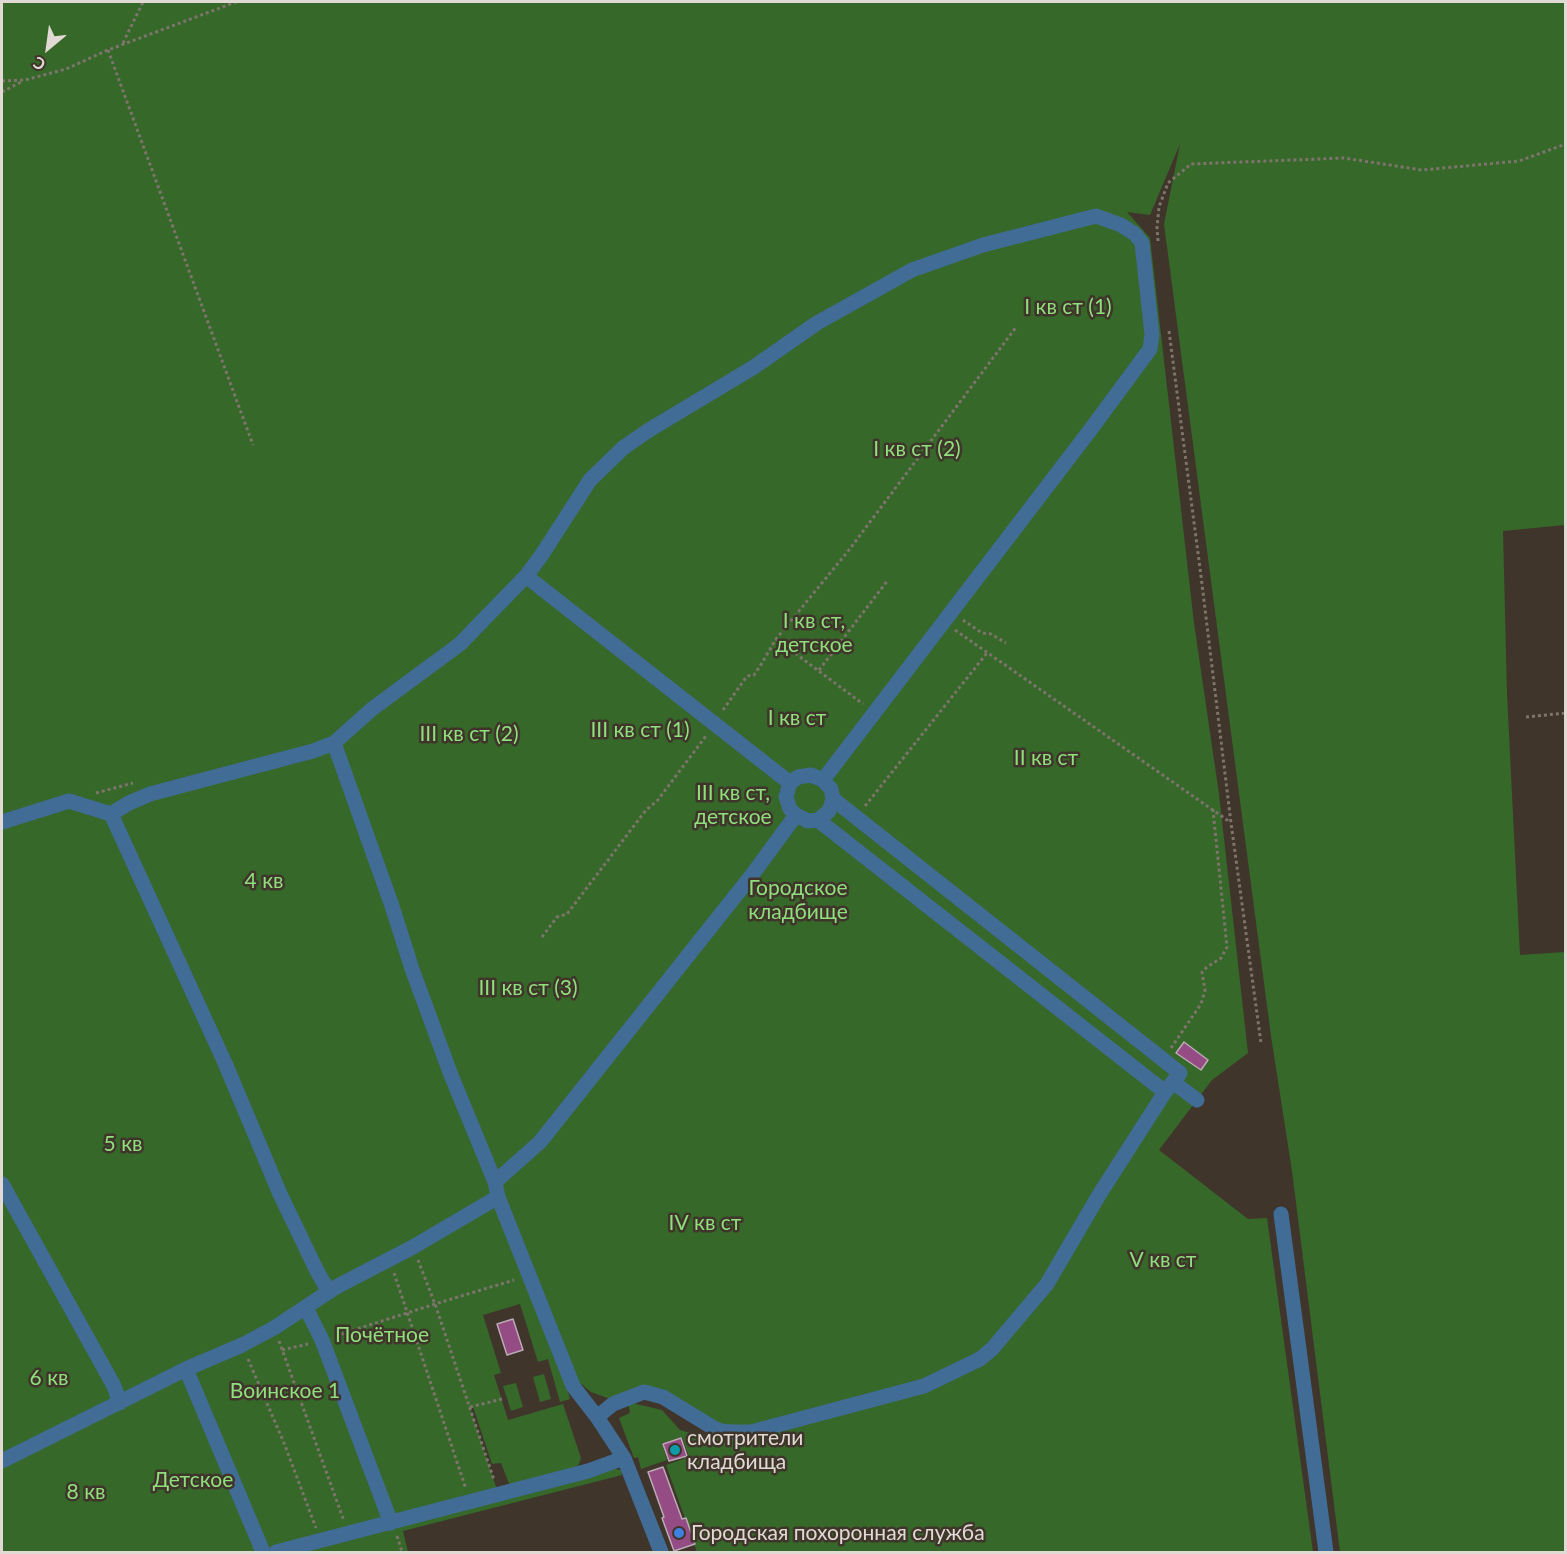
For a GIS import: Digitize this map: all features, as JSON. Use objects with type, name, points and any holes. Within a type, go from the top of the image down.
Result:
[{"type":"street","points":[[111,814],[129,802],[150,794],[312,751],[334,743],[372,709],[460,644],[526,576],[590,480],[623,448],[674,414],[754,367],[818,323],[912,270],[983,245],[1096,216],[1121,225],[1135,234],[1142,243],[1152,335],[1150,349],[823,780]]},
{"type":"street","points":[[526,576],[790,783]]},
{"type":"street","points":[[334,743],[451,1075],[495,1182],[498,1197],[573,1386],[624,1458],[661,1552]]},
{"type":"street","points":[[811,775],[823,780],[831,789],[833,799],[829,811],[819,820],[808,821],[796,815],[790,808],[786,797],[790,783],[798,777],[811,775]]},
{"type":"street","points":[[597,1417],[613,1404],[644,1392],[663,1397],[721,1431],[751,1432],[924,1386],[980,1359],[992,1349],[1047,1284],[1099,1195],[1180,1073],[833,799]]},
{"type":"street","points":[[2,822],[69,801],[111,814],[225,1063],[280,1194],[329,1292]]},
{"type":"street","points":[[495,1182],[540,1142],[752,875],[796,815]]},
{"type":"street","points":[[819,820],[1169,1087],[1197,1100]]},
{"type":"street","points":[[2,1184],[114,1386],[120,1403]]},
{"type":"street","points":[[2,1461],[186,1370],[243,1345],[329,1292],[390,1260],[498,1197]]},
{"type":"street","points":[[1281,1214],[1326,1552]]},
{"type":"street","points":[[306,1308],[322,1340],[391,1523]]},
{"type":"street","points":[[186,1370],[263,1552]]},
{"type":"street","points":[[276,1552],[588,1471],[624,1458]]},
{"type":"path","points":[[123,45],[143,2]]},
{"type":"path","points":[[2,81],[25,80],[66,69],[108,50],[236,2]]},
{"type":"path","points":[[108,50],[253,445]]},
{"type":"path","points":[[2,92],[25,80]]},
{"type":"path","points":[[1159,250],[1157,228],[1160,207],[1168,183],[1191,164],[1344,158],[1422,170],[1519,161],[1566,144]]},
{"type":"path","points":[[542,937],[557,917],[567,914],[646,810],[657,801],[747,676],[754,675],[776,639],[849,550],[1017,326]]},
{"type":"path","points":[[1168,328],[1261,1043]]},
{"type":"path","points":[[819,670],[888,580]]},
{"type":"path","points":[[948,617],[987,653],[1231,823]]},
{"type":"path","points":[[948,617],[982,633],[991,634],[1006,643]]},
{"type":"path","points":[[776,639],[874,712]]},
{"type":"path","points":[[856,818],[987,653]]},
{"type":"path","points":[[1526,717],[1566,713]]},
{"type":"path","points":[[1162,1059],[1201,1004],[1204,990],[1202,972],[1221,958],[1227,947],[1213,810]]},
{"type":"path","points":[[413,1247],[435,1304],[499,1494]]},
{"type":"path","points":[[390,1260],[470,1502]]},
{"type":"path","points":[[282,1350],[322,1340],[530,1275]]},
{"type":"path","points":[[274,1328],[348,1534]]},
{"type":"path","points":[[243,1345],[284,1443],[321,1541]]},
{"type":"path","points":[[470,1407],[502,1399]]},
{"type":"green space","points":[[2,2],[1565,2],[1565,525],[1503,531],[1507,694],[1520,955],[1565,952],[1565,1552],[1340,1552],[1292,1171],[1271,1036],[1164,224],[1180,144],[1150,215],[1127,212],[1150,238],[1194,623],[1219,794],[1248,1053],[1212,1080],[1159,1150],[1248,1219],[1267,1218],[1313,1552],[697,1552],[666,1465],[689,1457],[682,1437],[662,1443],[667,1460],[641,1469],[638,1457],[634,1458],[619,1418],[630,1413],[628,1402],[662,1410],[680,1430],[703,1437],[729,1437],[718,1425],[661,1392],[610,1399],[591,1392],[580,1383],[567,1388],[570,1399],[560,1402],[548,1359],[538,1362],[520,1304],[483,1315],[501,1373],[494,1375],[508,1420],[563,1404],[581,1458],[575,1468],[510,1486],[501,1463],[492,1464],[473,1407],[470,1407],[500,1499],[614,1469],[621,1470],[622,1475],[403,1531],[408,1552],[2,1552]]},
{"type":"green space","points":[[544,1374],[551,1399],[540,1402],[533,1377]]},
{"type":"green space","points":[[516,1383],[523,1407],[511,1411],[503,1386]]},
{"type":"building","points":[[1184,1042],[1208,1060],[1201,1070],[1176,1053]]},
{"type":"building","points":[[513,1319],[523,1350],[507,1355],[497,1324]]},
{"type":"building","name":"смотрители кладбища","points":[[681,1438],[687,1456],[669,1461],[663,1444]]},
{"type":"building","points":[[663,1467],[682,1519],[686,1518],[695,1544],[674,1551],[648,1472]]},
{"type":"place","name":"смотрители кладбища","points":[[675,1450]]},
{"type":"place","name":"Городская похоронная служба","points":[[679,1533]]},
{"type":"park label","name":"I кв ст (1)","points":[[1068,307]]},
{"type":"park label","name":"I кв ст (2)","points":[[917,449]]},
{"type":"park label","name":"I кв ст, детское","points":[[814,633]]},
{"type":"park label","name":"I кв ст","points":[[797,718]]},
{"type":"park label","name":"III кв ст (1)","points":[[640,730]]},
{"type":"park label","name":"III кв ст (2)","points":[[469,734]]},
{"type":"park label","name":"II кв ст","points":[[1046,758]]},
{"type":"park label","name":"III кв ст, детское","points":[[733,805]]},
{"type":"park label","name":"4 кв","points":[[264,881]]},
{"type":"park label","name":"Городское кладбище","points":[[798,900]]},
{"type":"park label","name":"III кв ст (3)","points":[[528,988]]},
{"type":"park label","name":"5 кв","points":[[123,1144]]},
{"type":"park label","name":"IV кв ст","points":[[705,1223]]},
{"type":"park label","name":"V кв ст","points":[[1163,1260]]},
{"type":"park label","name":"Почётное","points":[[382,1335]]},
{"type":"park label","name":"6 кв","points":[[49,1378]]},
{"type":"park label","name":"Воинское 1","points":[[285,1391]]},
{"type":"park label","name":"Детское","points":[[193,1480]]},
{"type":"park label","name":"8 кв","points":[[86,1492]]}]
